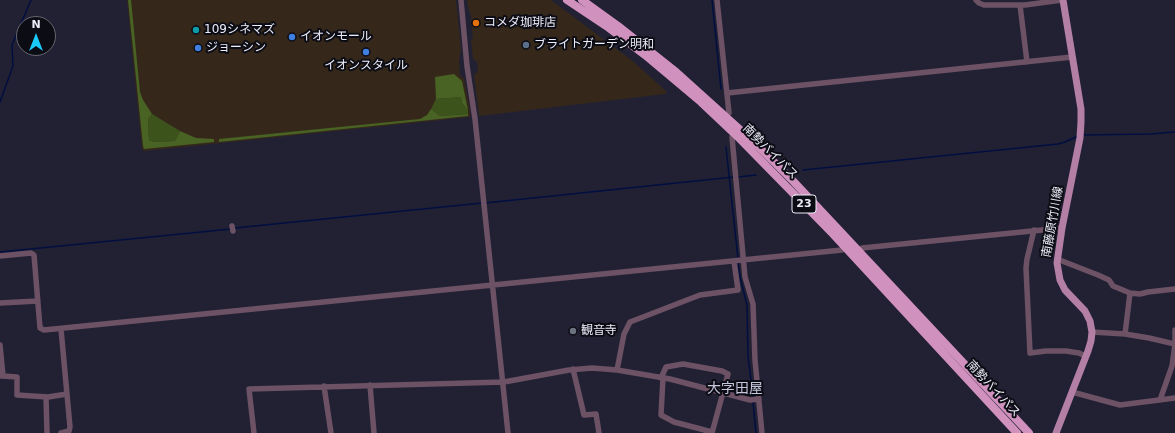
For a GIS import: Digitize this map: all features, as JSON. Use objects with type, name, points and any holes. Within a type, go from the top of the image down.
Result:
[{"type":"highway","name":"南勢バイパス","points":[[568,0],[609,28],[650,60],[701,102],[742,140],[833,234],[1017,433]]},
{"type":"highway","name":"南勢バイパス","points":[[582,0],[618,26],[676,72],[757,145],[1030,433]]},
{"type":"main road","name":"南藤原竹川線","points":[[1062,0],[1081,108],[1081,136],[1062,228],[1057,259],[1058,272],[1065,290],[1085,311],[1090,321],[1092,332]]},
{"type":"main road","points":[[1056,433],[1091,341],[1092,332]]},
{"type":"street","points":[[461,0],[467,66],[475,119],[504,382],[508,433]]},
{"type":"street","points":[[717,0],[729,113]]},
{"type":"street","points":[[976,0],[984,5],[1020,5],[1026,2],[1062,0]]},
{"type":"street","points":[[1020,5],[1027,62]]},
{"type":"street","points":[[727,93],[1072,57]]},
{"type":"street","points":[[617,370],[624,334],[630,322],[700,295],[738,290],[739,260],[736,177],[732,137]]},
{"type":"street","points":[[862,248],[1062,228]]},
{"type":"street","points":[[1034,230],[1026,268],[1030,353],[1066,351],[1079,353],[1085,356]]},
{"type":"street","points":[[0,256],[31,253],[34,255],[40,328],[44,330],[842,250]]},
{"type":"street","points":[[1057,259],[1109,280],[1113,286],[1130,293],[1140,294],[1175,289]]},
{"type":"street","points":[[739,260],[746,277],[753,304],[755,400],[762,433]]},
{"type":"street","points":[[1125,334],[1130,293]]},
{"type":"street","points":[[0,303],[38,301]]},
{"type":"street","points":[[61,329],[70,428],[69,431],[61,433]]},
{"type":"street","points":[[1160,400],[1172,366],[1175,330]]},
{"type":"street","points":[[1092,332],[1125,334],[1175,344]]},
{"type":"street","points":[[0,344],[2,376],[18,377],[18,395],[46,397],[66,394]]},
{"type":"street","points":[[683,364],[722,371],[728,374],[723,394],[712,432],[674,422],[661,415],[662,378],[666,367],[683,364]]},
{"type":"street","points":[[254,433],[249,389],[504,382],[573,369],[592,368],[617,370],[662,378],[723,394],[755,400]]},
{"type":"street","points":[[573,369],[584,415],[596,414],[599,433]]},
{"type":"street","points":[[370,385],[374,433]]},
{"type":"street","points":[[324,386],[331,433]]},
{"type":"street","points":[[1072,392],[1120,405],[1175,398]]},
{"type":"street","points":[[46,397],[47,433]]},
{"type":"shaded area","points":[[127,0],[456,0],[461,49],[459,60],[460,75],[464,79],[470,109],[470,117],[144,151],[142,149]]},
{"type":"shaded area","points":[[467,0],[551,0],[634,62],[667,92],[665,94],[479,116],[474,75],[478,71],[477,62],[473,59],[471,16]]},
{"type":"green space","points":[[128,0],[131,0],[140,92],[152,114],[148,119],[149,140],[154,142],[175,141],[180,131],[196,138],[214,139],[214,142],[144,149]]},
{"type":"green space","points":[[454,74],[462,81],[468,110],[462,103],[461,97],[436,99],[435,77]]},
{"type":"green space","points":[[461,97],[462,103],[468,110],[468,114],[440,116],[431,109],[436,99]]},
{"type":"green space","points":[[431,109],[440,116],[468,114],[468,116],[219,142],[219,139],[420,119],[427,115]]},
{"type":"green space","points":[[152,114],[180,131],[175,141],[154,142],[149,140],[148,119]]},
{"type":"waterway","points":[[0,102],[13,66],[12,45],[31,0]]},
{"type":"waterway","points":[[712,0],[721,89]]},
{"type":"waterway","points":[[1083,135],[1175,132]]},
{"type":"waterway","points":[[803,170],[1058,144],[1078,136]]},
{"type":"waterway","points":[[726,147],[738,259]]},
{"type":"waterway","points":[[738,177],[756,175]]},
{"type":"waterway","points":[[485,203],[734,177]]},
{"type":"waterway","points":[[235,228],[482,203]]},
{"type":"waterway","points":[[0,252],[231,229]]},
{"type":"waterway","points":[[738,262],[747,305],[748,356],[753,397]]},
{"type":"waterway","points":[[753,401],[756,433]]},
{"type":"place","name":"コメダ珈琲店","points":[[476,23]]},
{"type":"place","name":"109シネマズ","points":[[196,30]]},
{"type":"place","name":"イオンモール","points":[[292,37]]},
{"type":"place","name":"ブライトガーデン明和","points":[[526,45]]},
{"type":"place","name":"ジョーシン","points":[[198,48]]},
{"type":"place","name":"イオンスタイル","points":[[366,52]]},
{"type":"place","name":"観音寺","points":[[573,331]]},
{"type":"district","name":"大字田屋","points":[[735,389]]}]
